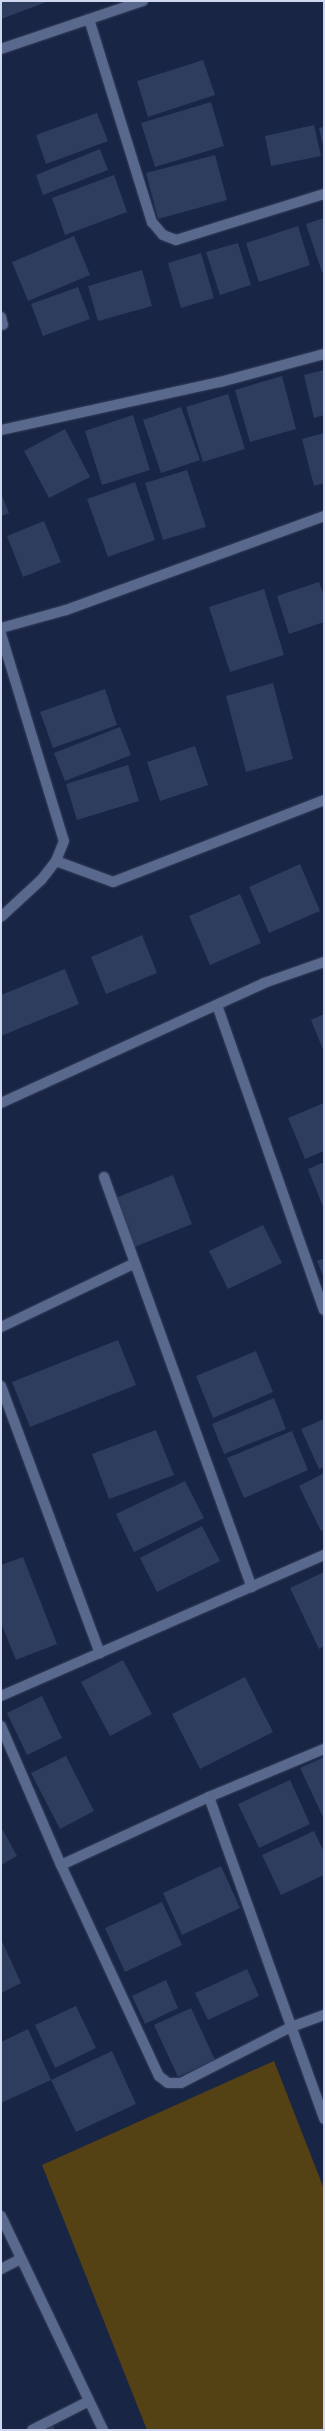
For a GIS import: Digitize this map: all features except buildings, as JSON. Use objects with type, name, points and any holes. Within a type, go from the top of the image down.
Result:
[{"type":"street","points":[[1,49],[143,1]]},
{"type":"street","points":[[89,19],[152,222],[163,235],[176,240],[324,194]]},
{"type":"street","points":[[1,430],[220,382],[324,354]]},
{"type":"street","points":[[1,628],[66,610],[324,516]]},
{"type":"street","points":[[1,634],[64,841],[56,861],[41,880],[1,917]]},
{"type":"street","points":[[56,861],[113,882],[324,800]]},
{"type":"street","points":[[1,1103],[264,983],[324,962]]},
{"type":"street","points":[[217,1005],[324,1310]]},
{"type":"street","points":[[104,1177],[252,1587]]},
{"type":"street","points":[[1,1327],[135,1263]]},
{"type":"street","points":[[1,1386],[100,1653]]},
{"type":"street","points":[[1,1696],[324,1555]]},
{"type":"street","points":[[1,1726],[61,1865],[159,2076],[168,2083],[181,2083],[291,2027],[324,2015]]},
{"type":"street","points":[[61,1865],[209,1797],[324,1749]]},
{"type":"street","points":[[209,1797],[324,2120]]},
{"type":"street","points":[[1,2216],[103,2430]]},
{"type":"street","points":[[1,2269],[21,2259]]},
{"type":"street","points":[[32,2430],[89,2401]]},
{"type":"shaded area","points":[[274,2061],[324,2189],[324,2430],[147,2430],[42,2165]]}]
